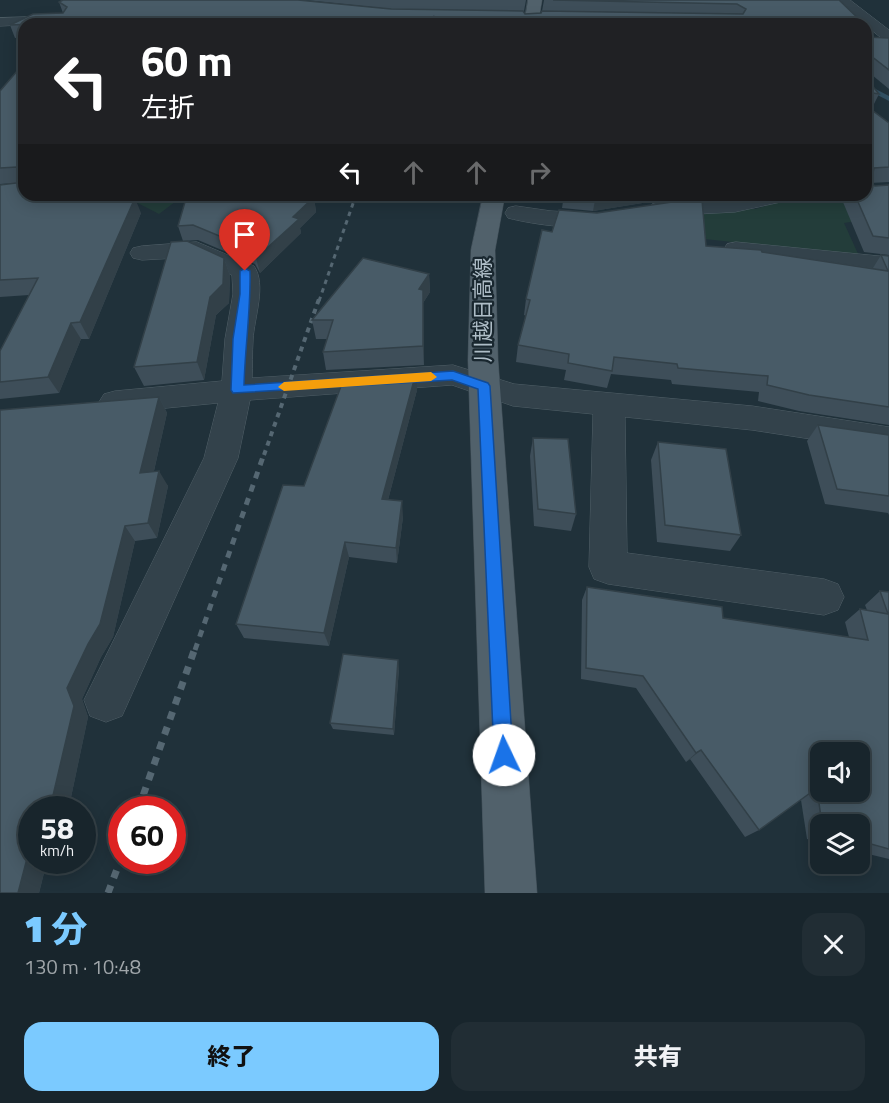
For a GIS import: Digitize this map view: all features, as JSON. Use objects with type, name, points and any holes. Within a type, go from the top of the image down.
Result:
[{"type":"main road","points":[[535,0],[536,18]]},
{"type":"main road","name":"川越日高線","points":[[505,204],[483,250],[484,386],[511,893]]},
{"type":"street","points":[[841,0],[864,18]]},
{"type":"street","points":[[65,18],[74,7]]},
{"type":"street","points":[[513,17],[524,18]]},
{"type":"street","points":[[0,22],[18,22]]},
{"type":"street","points":[[872,24],[889,37]]},
{"type":"street","points":[[551,218],[558,201]]},
{"type":"street","points":[[505,204],[551,218],[593,220],[667,208],[735,205],[754,201]]},
{"type":"street","points":[[721,248],[889,264]]},
{"type":"street","points":[[106,700],[221,458],[237,390],[239,339],[246,294],[245,271],[197,249],[142,253]]},
{"type":"street","points":[[83,405],[237,390],[453,375],[513,395],[752,418],[889,439]]},
{"type":"street","points":[[609,404],[608,567],[824,597]]},
{"type":"green space","points":[[134,201],[176,201],[159,214]]},
{"type":"green space","points":[[780,201],[845,201],[856,221],[844,223],[859,256],[623,230],[666,217],[729,209],[756,209]]},
{"type":"building","points":[[63,0],[298,0],[391,9],[523,11],[525,14],[542,11],[743,14],[746,9],[737,4],[553,0],[839,0],[858,18],[25,18],[33,14],[63,13],[67,7],[59,2]]},
{"type":"building","points":[[872,37],[889,38],[889,70],[872,57]]},
{"type":"building","points":[[18,70],[18,178],[17,167],[0,168],[0,91]]},
{"type":"building","points":[[872,85],[879,94],[872,94]]},
{"type":"building","points":[[872,110],[889,123],[889,167],[874,168],[872,177]]},
{"type":"building","points":[[18,183],[18,201],[134,201],[80,322],[71,323],[48,377],[0,382],[0,351],[38,278],[0,280],[0,185]]},
{"type":"building","points":[[872,184],[889,185],[889,238],[873,236],[858,201],[872,201]]},
{"type":"building","points":[[185,201],[310,201],[293,217],[299,219],[256,258],[251,249],[193,225],[178,226]]},
{"type":"building","points":[[702,201],[706,246],[761,250],[762,252],[888,271],[881,255],[889,256],[889,407],[809,395],[767,385],[768,376],[678,368],[677,364],[614,357],[612,371],[568,363],[569,354],[518,345],[530,300],[526,299],[542,230],[552,232],[559,210],[597,213],[672,202]]},
{"type":"building","points":[[187,241],[224,258],[223,284],[210,297],[197,362],[134,367],[171,242]]},
{"type":"building","points":[[363,258],[429,274],[419,289],[423,290],[423,346],[323,352],[333,320],[312,320]]},
{"type":"building","points":[[416,373],[382,499],[402,501],[396,548],[345,542],[324,633],[236,624],[283,485],[304,486],[344,378]]},
{"type":"building","points":[[159,397],[140,473],[159,471],[148,523],[125,526],[100,624],[67,688],[74,706],[53,796],[18,796],[18,874],[23,874],[18,893],[0,893],[0,410]]},
{"type":"building","points":[[818,425],[889,435],[889,496],[837,489]]},
{"type":"building","points":[[533,438],[568,439],[576,514],[538,509]]},
{"type":"building","points":[[658,442],[726,449],[741,535],[665,525]]},
{"type":"building","points":[[587,587],[722,607],[723,618],[868,640],[860,609],[888,614],[880,591],[889,592],[889,849],[870,844],[870,814],[821,814],[819,802],[870,802],[870,742],[810,742],[810,793],[759,830],[701,750],[696,753],[643,676],[586,668]]},
{"type":"building","points":[[343,654],[398,660],[393,729],[330,723]]},
{"type":"waterway","points":[[872,89],[889,99]]},
{"type":"railway","points":[[319,301],[354,201]]},
{"type":"railway","points":[[264,455],[319,299]]},
{"type":"railway","points":[[195,650],[264,454]]},
{"type":"railway","points":[[143,796],[195,648]]},
{"type":"railway","points":[[108,893],[115,874]]},
{"type":"slow traffic","points":[[284,387],[431,377]]},
{"type":"route","points":[[245,271],[246,294],[239,339],[237,390],[453,375],[484,386],[504,755]]}]
